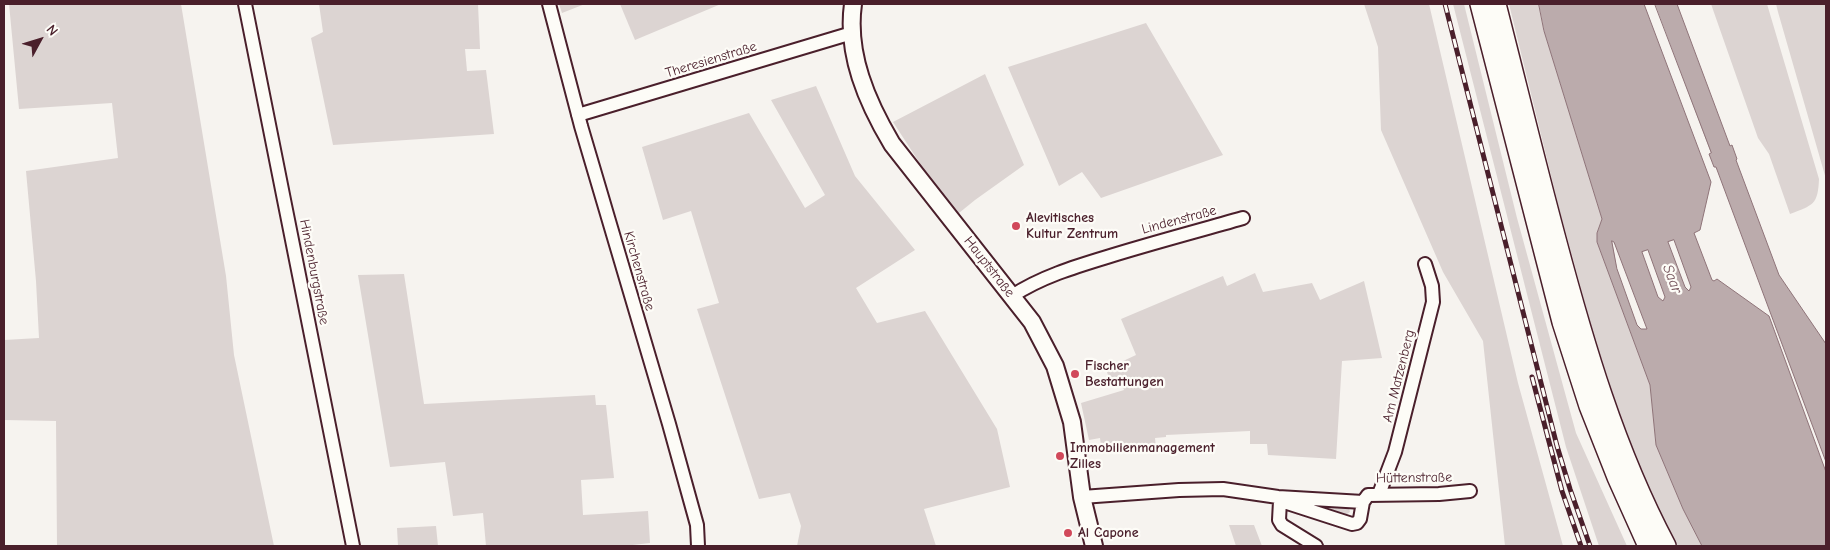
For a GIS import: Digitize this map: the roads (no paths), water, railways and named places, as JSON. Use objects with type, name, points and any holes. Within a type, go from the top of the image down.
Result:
[{"type":"highway","points":[[1480,4],[1565,331],[1589,406],[1617,477],[1648,546]]},
{"type":"highway","points":[[1496,4],[1576,316],[1603,399],[1631,471],[1666,546]]},
{"type":"main road","name":"Hauptstraße","points":[[853,4],[852,33],[860,79],[880,124],[892,144],[1032,322],[1055,366],[1072,422],[1082,497],[1094,546]]},
{"type":"street","name":"Hindenburgstraße","points":[[245,4],[353,546]]},
{"type":"street","name":"Kirchenstraße","points":[[549,4],[578,115],[697,525],[698,546]]},
{"type":"street","name":"Theresienstraße","points":[[578,115],[852,33]]},
{"type":"street","name":"Lindenstraße","points":[[1012,296],[1027,286],[1059,272],[1146,244],[1244,218]]},
{"type":"street","name":"Am Matzenberg","points":[[1380,494],[1395,452],[1433,302],[1432,286],[1425,264]]},
{"type":"street","name":"Hüttenstraße","points":[[1082,497],[1179,490],[1224,489],[1279,499],[1363,502]]},
{"type":"street","name":"Hüttenstraße","points":[[1279,499],[1352,524],[1357,523],[1360,519],[1363,502],[1368,495],[1439,494],[1470,491]]},
{"type":"street","points":[[1279,499],[1279,520],[1282,525],[1316,546]]},
{"type":"water","name":"Saar","points":[[1539,4],[1644,4],[1711,182],[1700,230],[1694,233],[1712,280],[1717,279],[1769,316],[1826,472],[1826,546],[1702,546],[1683,509],[1656,445],[1650,385],[1597,242],[1597,233],[1602,219],[1544,31]],"holes":[[[1674,240],[1691,287],[1689,291],[1685,287],[1668,242]],[[1612,241],[1647,329],[1641,329],[1637,325],[1617,269]],[[1648,250],[1665,297],[1663,301],[1658,297],[1642,252]]]},
{"type":"water","points":[[1655,4],[1677,4],[1730,146],[1732,145],[1779,275],[1826,344],[1826,462],[1716,167],[1714,167],[1709,154],[1711,153]]},
{"type":"railway","points":[[1445,4],[1557,446],[1590,546]]},
{"type":"railway","points":[[1532,377],[1562,491],[1581,546]]},
{"type":"place","name":"Alevitisches Kultur Zentrum","points":[[1016,226]]},
{"type":"place","name":"Fischer Bestattungen","points":[[1075,374]]},
{"type":"place","name":"Immobilienmanagement Zilles","points":[[1060,456]]},
{"type":"place","name":"Al Capone","points":[[1068,533]]}]
